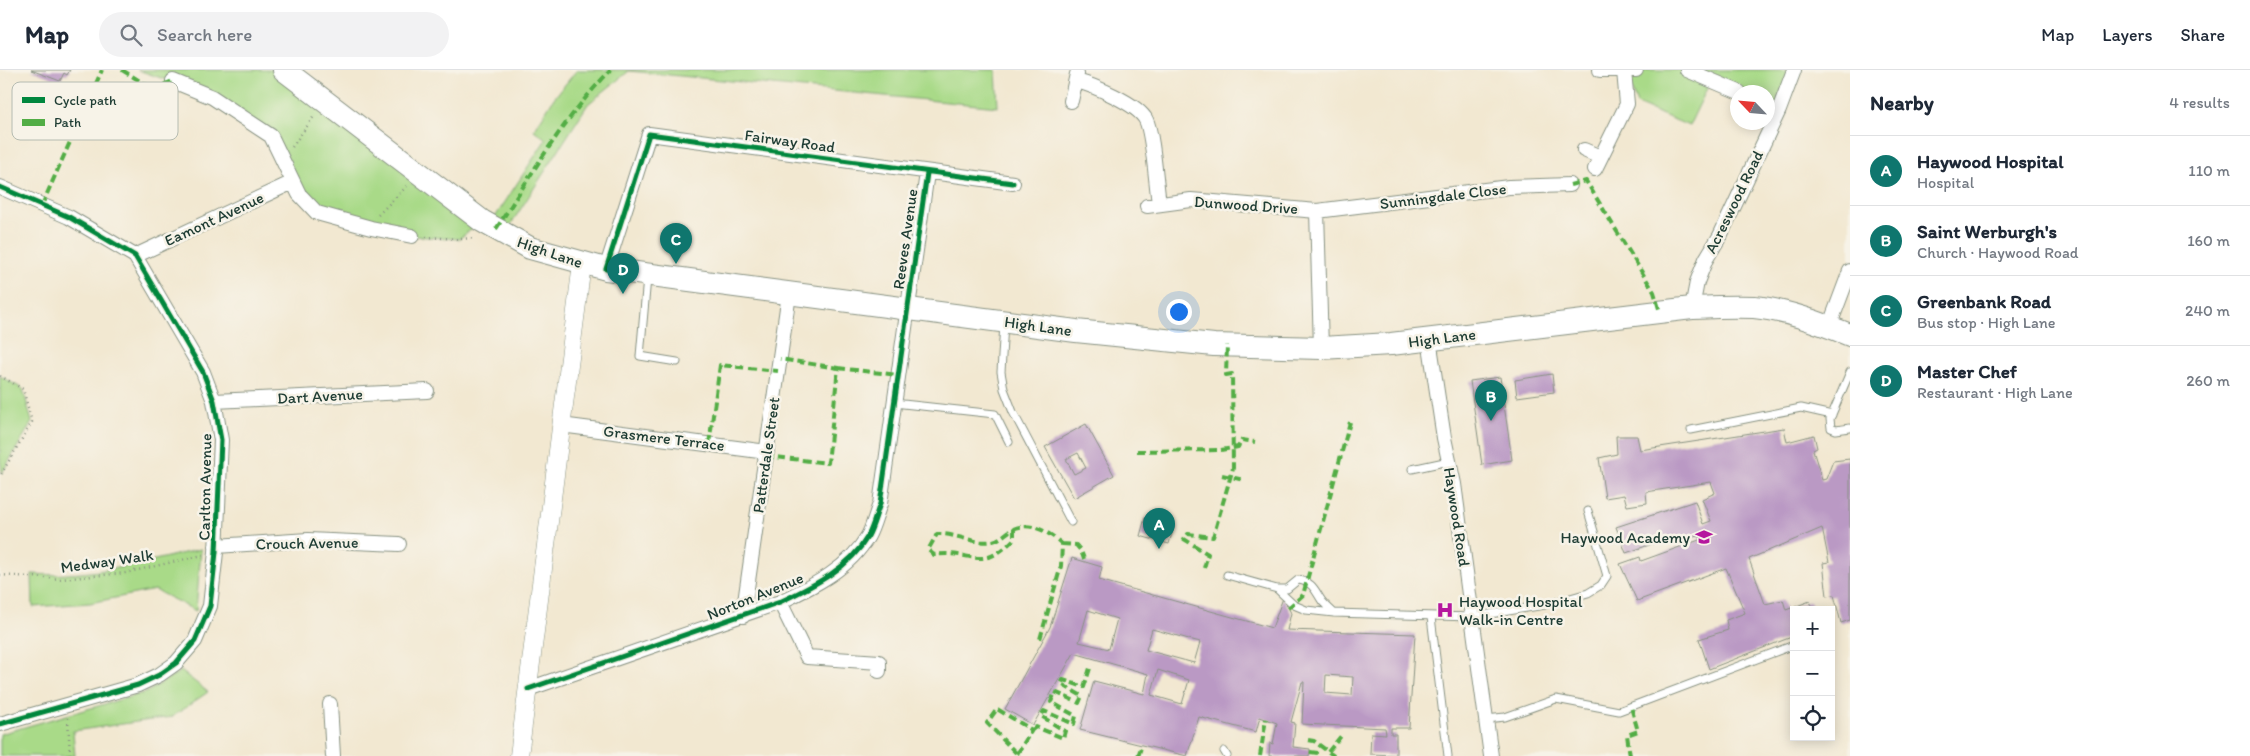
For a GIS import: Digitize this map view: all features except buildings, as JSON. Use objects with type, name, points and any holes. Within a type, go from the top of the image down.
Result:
[{"type":"main road","name":"High Lane","points":[[297,74],[325,101],[482,221],[504,235],[530,248],[606,270],[1076,331],[1214,345],[1321,348],[1391,344],[1692,308],[1756,308],[1795,316],[1850,335]]},
{"type":"street","points":[[1584,150],[1598,163],[1627,104],[1630,70],[1600,70]]},
{"type":"street","points":[[1687,70],[1730,88]]},
{"type":"street","name":"Acreswood Road","points":[[1775,104],[1794,70]]},
{"type":"street","name":"Dunwood Drive","points":[[1071,102],[1076,78],[1133,107],[1145,119],[1153,205],[1191,200],[1317,211],[1321,348]]},
{"type":"street","points":[[178,83],[212,97],[271,136],[299,194],[318,213],[367,227],[412,236]]},
{"type":"street","name":"Acreswood Road","points":[[1692,308],[1697,282],[1706,259],[1720,236],[1764,130]]},
{"type":"street","name":"Fairway Road","points":[[606,270],[649,134],[927,173],[1013,183]]},
{"type":"street","name":"Reeves Avenue","points":[[907,308],[927,173]]},
{"type":"street","name":"Eamont Avenue","points":[[135,256],[293,182]]},
{"type":"street","name":"Sunningdale Close","points":[[1317,211],[1510,187],[1570,185]]},
{"type":"street","name":"Carlton Avenue","points":[[0,187],[69,217],[135,256],[202,372],[214,401],[221,440],[216,549],[210,606],[195,641],[176,663],[159,675],[138,685],[0,724]]},
{"type":"street","points":[[519,756],[582,264]]},
{"type":"street","points":[[1829,327],[1850,271]]},
{"type":"street","name":"Patterdale Street","points":[[743,616],[789,294]]},
{"type":"street","name":"Norton Avenue","points":[[528,689],[780,602],[812,587],[851,560],[869,535],[880,504],[907,308]]},
{"type":"street","name":"Haywood Road","points":[[1429,339],[1449,461],[1491,756]]},
{"type":"street","name":"Dart Avenue","points":[[214,401],[427,391]]},
{"type":"street","name":"Grasmere Terrace","points":[[561,425],[767,452]]},
{"type":"street","name":"Crouch Avenue","points":[[216,549],[308,540],[399,544]]},
{"type":"street","points":[[780,602],[807,657],[879,662],[879,672]]},
{"type":"street","points":[[330,704],[333,756]]},
{"type":"lane","points":[[648,275],[640,356],[677,362]]},
{"type":"lane","points":[[1005,322],[1001,372],[1004,389],[1013,412],[1071,522]]},
{"type":"lane","points":[[1850,372],[1832,415],[1831,428],[1836,430],[1850,428]]},
{"type":"lane","points":[[894,403],[995,414],[1009,442]]},
{"type":"lane","points":[[1691,430],[1801,408],[1832,415]]},
{"type":"lane","points":[[1412,469],[1449,461]]},
{"type":"lane","points":[[1277,589],[1298,608],[1334,613],[1472,617],[1545,605],[1588,593],[1601,585],[1607,576],[1588,511]]},
{"type":"lane","points":[[1227,575],[1277,589],[1287,589],[1298,580],[1312,584],[1322,600],[1334,613]]},
{"type":"lane","points":[[1430,617],[1448,756]]},
{"type":"lane","points":[[1486,719],[1505,717],[1556,699],[1619,711],[1790,647]]},
{"type":"path","points":[[282,160],[325,101]]},
{"type":"path","points":[[367,227],[420,173]]},
{"type":"path","points":[[412,236],[459,239],[477,238]]},
{"type":"path","points":[[0,376],[23,390],[32,422],[0,476]]},
{"type":"path","points":[[68,705],[70,756]]},
{"type":"green space","points":[[138,70],[283,70],[482,221],[459,239],[412,236],[317,213],[271,136],[190,88],[178,84],[178,82],[173,82]]},
{"type":"green space","points":[[577,70],[996,70],[998,107],[629,71],[588,104],[504,235],[490,225],[546,139],[534,130],[554,98]]},
{"type":"green space","points":[[1600,70],[1794,70],[1779,110],[1775,108],[1775,85],[1730,85],[1730,88],[1711,80],[1689,126],[1637,104],[1624,71]]},
{"type":"green space","points":[[0,376],[23,389],[32,422],[2,473],[0,457]]},
{"type":"green space","points":[[201,549],[196,611],[155,590],[90,603],[33,607],[32,574],[75,574],[117,568]]},
{"type":"green space","points":[[181,671],[208,692],[172,717],[73,731],[75,756],[0,756],[0,734],[147,692]]},
{"type":"marked path","points":[[97,82],[102,70]]},
{"type":"marked path","points":[[122,70],[142,82]]},
{"type":"marked path","points":[[496,229],[563,126],[611,70]]},
{"type":"marked path","points":[[42,205],[71,140]]},
{"type":"marked path","points":[[1570,185],[1586,181],[1654,292],[1660,312]]},
{"type":"marked path","points":[[1204,568],[1208,554],[1184,539],[1188,534],[1213,537],[1233,468],[1232,374],[1226,375],[1227,345]]},
{"type":"marked path","points":[[766,456],[828,463],[838,368],[780,359]]},
{"type":"marked path","points":[[709,444],[720,365],[778,371]]},
{"type":"marked path","points":[[838,368],[898,375]]},
{"type":"marked path","points":[[1288,608],[1303,595],[1350,422]]},
{"type":"marked path","points":[[1137,451],[1221,450],[1238,447],[1242,440],[1255,442]]},
{"type":"marked path","points":[[1222,475],[1244,480]]},
{"type":"marked path","points":[[1014,528],[1014,539],[1003,549],[984,558],[947,554],[934,555],[928,550],[937,534],[986,542],[996,540],[1013,529],[1020,527],[1026,526],[1046,532],[1057,540],[1062,544],[1061,566],[1040,639]]},
{"type":"marked path","points":[[1062,544],[1076,545],[1084,559]]},
{"type":"marked path","points":[[1032,730],[1036,727],[1063,738],[1065,731],[1041,716],[1044,711],[1074,724],[1076,716],[1051,702],[1055,692],[1079,703],[1082,696],[1061,684],[1063,680],[1084,687],[1091,665]]},
{"type":"marked path","points":[[1630,756],[1627,735],[1638,731],[1631,707]]},
{"type":"marked path","points":[[1017,754],[1032,730],[997,709],[987,723],[1017,754],[1019,756]]},
{"type":"marked path","points":[[1260,756],[1266,719]]},
{"type":"marked path","points":[[1328,752],[1341,736]]},
{"type":"marked path","points":[[1308,740],[1314,741],[1334,756]]},
{"type":"marked path","points":[[1138,756],[1142,745]]},
{"type":"marked path","points":[[1310,752],[1318,753],[1318,756]]},
{"type":"cycle path","points":[[606,269],[649,134],[1013,183]]},
{"type":"cycle path","points":[[528,689],[780,602],[805,590],[841,567],[860,548],[870,532],[880,504],[927,173]]},
{"type":"cycle path","points":[[0,187],[69,217],[135,256],[203,372],[214,401],[221,440],[216,552],[210,606],[195,641],[176,663],[159,675],[138,685],[0,724]]},
{"type":"place","name":"Greenbank Road","points":[[676,264]]},
{"type":"place","name":"Master Chef","points":[[623,294]]},
{"type":"place","name":"Saint Werburgh's","points":[[1491,421]]},
{"type":"place","name":"Haywood Academy","points":[[1704,537]]},
{"type":"place","name":"Haywood Hospital","points":[[1159,549]]},
{"type":"place","name":"Haywood Hospital Walk-in Centre","points":[[1445,610]]}]
